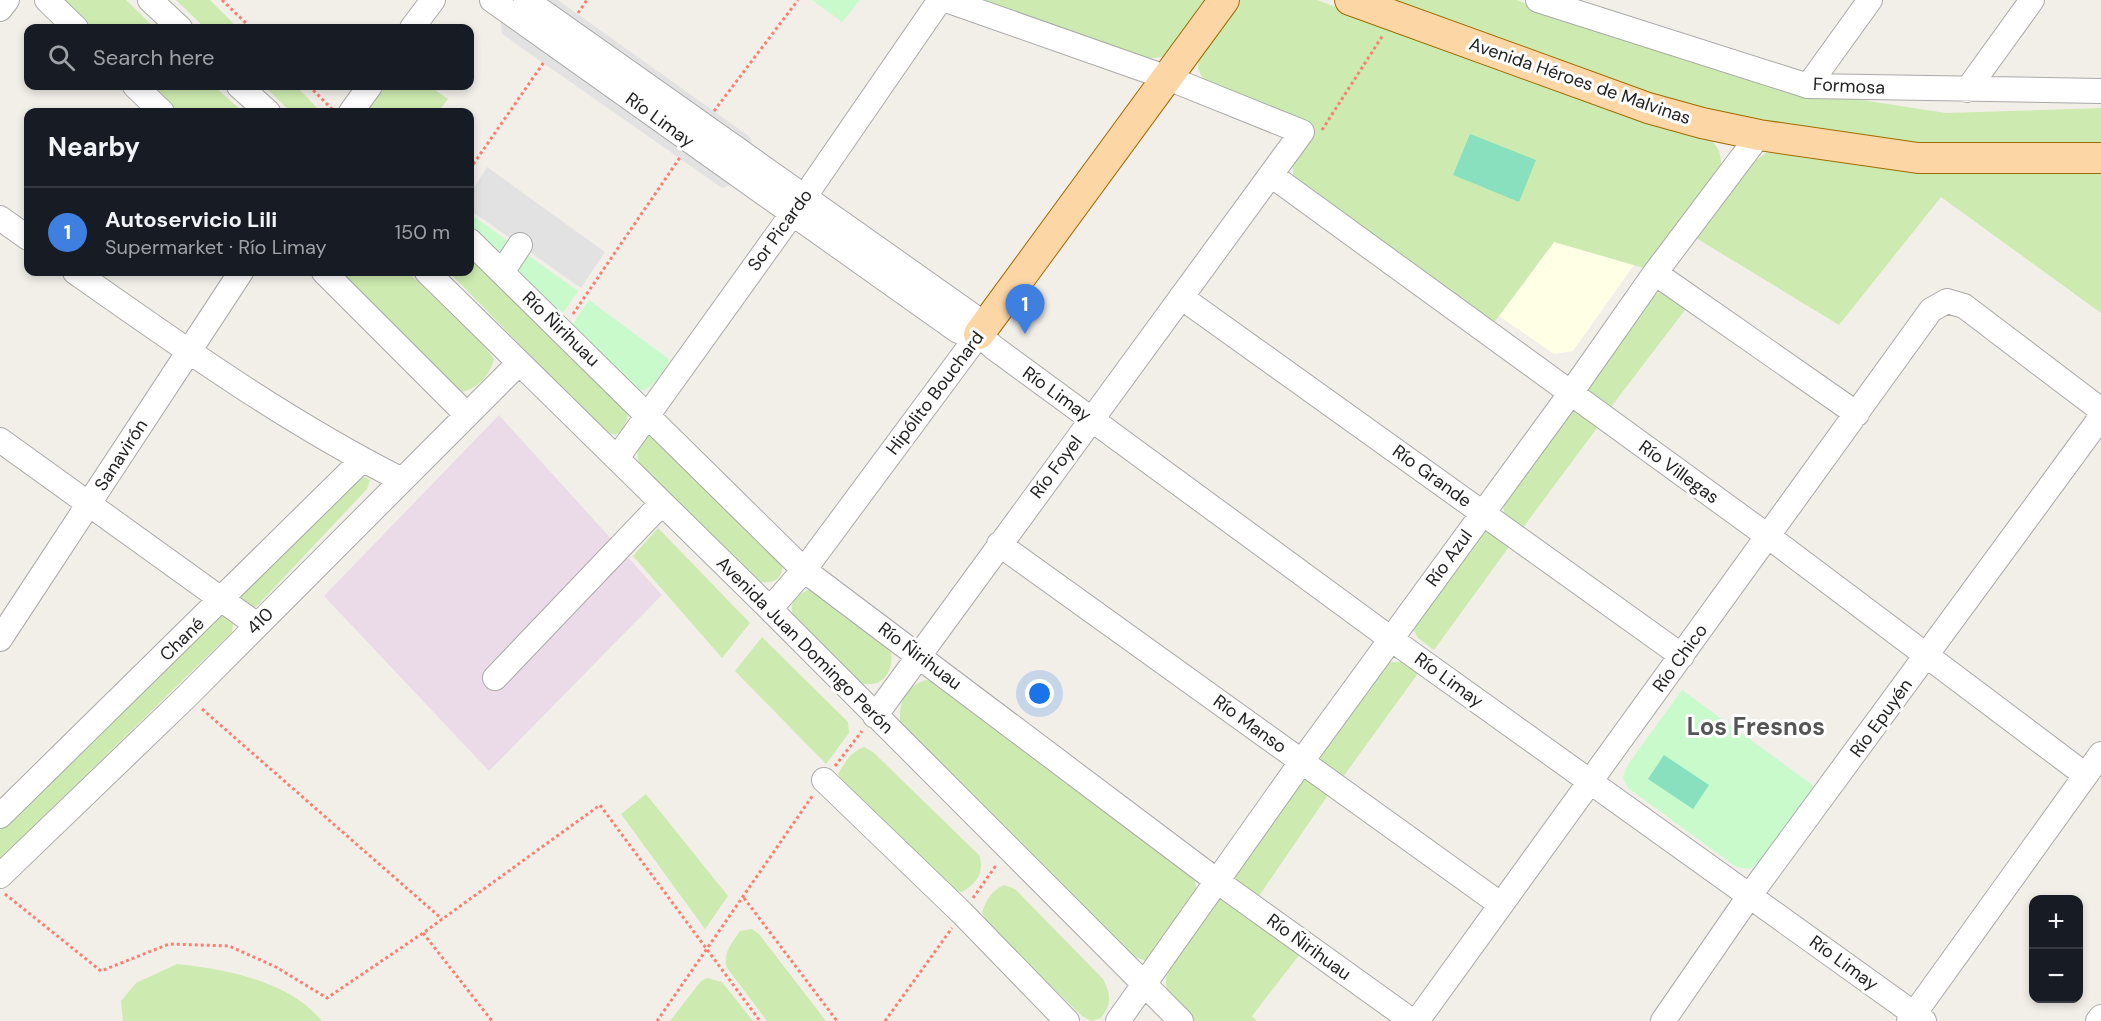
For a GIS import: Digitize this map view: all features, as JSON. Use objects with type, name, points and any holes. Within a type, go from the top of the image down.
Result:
[{"type":"main road","name":"Hipólito Bouchard","points":[[979,334],[1224,0]]},
{"type":"main road","name":"Avenida Héroes de Malvinas","points":[[1350,0],[1648,108],[1702,123],[1759,135],[1918,158],[2101,158]]},
{"type":"street","points":[[0,9],[7,0]]},
{"type":"street","points":[[47,0],[72,24]]},
{"type":"street","points":[[150,0],[176,24]]},
{"type":"street","points":[[415,24],[433,0]]},
{"type":"street","name":"Río Limay","points":[[492,0],[555,45],[627,83]]},
{"type":"street","name":"Río Limay","points":[[526,0],[627,83],[697,134],[799,205],[973,316],[979,334],[1092,419],[1391,639],[1750,895],[1915,1019]]},
{"type":"street","name":"Sor Picardo","points":[[617,458],[799,205],[940,0]]},
{"type":"street","points":[[946,0],[1168,78],[1302,132]]},
{"type":"street","points":[[1808,86],[1870,0]]},
{"type":"street","points":[[1967,90],[2032,0]]},
{"type":"street","name":"Formosa","points":[[1547,2],[1808,86],[2101,91]]},
{"type":"street","points":[[139,90],[158,108]]},
{"type":"street","points":[[243,90],[264,108]]},
{"type":"street","points":[[354,108],[367,90]]},
{"type":"street","name":"Río Foyel","points":[[875,716],[1302,132]]},
{"type":"street","name":"Río Azul","points":[[1118,1021],[1482,512],[1570,394],[1655,273],[1759,135]]},
{"type":"street","name":"Río Villegas","points":[[1271,176],[1769,537],[2084,774]]},
{"type":"street","points":[[0,218],[24,235]]},
{"type":"street","name":"Río Ñirihuau","points":[[474,245],[804,570],[919,654],[1217,881],[1412,1021]]},
{"type":"street","points":[[502,272],[520,245]]},
{"type":"street","points":[[1655,273],[1857,414]]},
{"type":"street","points":[[81,276],[188,352],[362,460],[402,480]]},
{"type":"street","name":"Sanavirón","points":[[0,639],[238,276]]},
{"type":"street","points":[[328,276],[466,414]]},
{"type":"street","name":"Avenida Juan Domingo Perón","points":[[431,276],[770,609],[1181,1021]]},
{"type":"street","name":"Río Grande","points":[[1182,297],[1682,656]]},
{"type":"street","name":"Río Chico","points":[[1417,1021],[1931,310],[1947,301],[1964,306],[2101,410]]},
{"type":"street","name":"Hipólito Bouchard","points":[[770,609],[804,570],[979,334]]},
{"type":"street","name":"410","points":[[0,876],[187,696],[518,364]]},
{"type":"street","name":"Río Epuyén","points":[[1663,1021],[1750,895],[2101,417]]},
{"type":"street","points":[[0,440],[256,625]]},
{"type":"street","name":"Chané","points":[[0,816],[362,460]]},
{"type":"street","points":[[495,678],[662,503]]},
{"type":"street","name":"Río Manso","points":[[999,544],[1500,904]]},
{"type":"street","points":[[1915,1019],[2084,774],[2101,753]]},
{"type":"street","points":[[824,780],[962,913],[1067,1021]]},
{"type":"path","points":[[222,0],[247,24]]},
{"type":"path","points":[[562,330],[697,134],[798,0]]},
{"type":"path","points":[[1302,132],[1317,138],[1395,16]]},
{"type":"path","points":[[474,163],[555,45]]},
{"type":"path","points":[[313,90],[332,108]]},
{"type":"path","points":[[187,696],[442,919]]},
{"type":"path","points":[[657,1021],[824,780],[875,716]]},
{"type":"path","points":[[0,890],[100,971],[169,944],[229,946],[276,967],[327,998],[423,933],[600,805],[760,1021]]},
{"type":"path","points":[[885,1021],[1008,848]]},
{"type":"path","points":[[744,898],[837,1021]]},
{"type":"path","points":[[423,933],[492,1021]]},
{"type":"shaded area","points":[[536,0],[558,0],[750,137],[755,154]]},
{"type":"shaded area","points":[[500,14],[737,183],[722,188],[502,34]]},
{"type":"shaded area","points":[[487,167],[605,252],[581,288],[474,213],[474,188]]},
{"type":"shaded area","points":[[1554,242],[1634,265],[1573,351],[1554,354],[1499,316]]},
{"type":"shaded area","points":[[499,415],[662,595],[489,771],[324,596]]},
{"type":"green space","points":[[59,0],[126,0],[151,24],[85,24]]},
{"type":"green space","points":[[176,0],[210,0],[234,24],[201,24]]},
{"type":"green space","points":[[812,0],[860,0],[842,22]]},
{"type":"green space","points":[[985,0],[1210,0],[1177,46],[1162,57],[1142,59]]},
{"type":"green space","points":[[1239,0],[1317,0],[1657,127],[1703,136],[1712,141],[1718,149],[1721,159],[1720,173],[1644,268],[1554,242],[1493,324],[1293,177],[1293,165],[1314,136],[1309,124],[1206,84],[1198,69],[1199,56]]},
{"type":"green space","points":[[1381,0],[1517,0],[1549,13],[1810,92],[1946,113],[2101,108],[2101,148],[1909,147],[1684,108]]},
{"type":"green space","points":[[151,90],[218,90],[239,108],[171,108]]},
{"type":"green space","points":[[268,90],[300,90],[317,108],[287,108]]},
{"type":"green space","points":[[383,90],[435,90],[448,99],[441,108],[370,108]]},
{"type":"green space","points":[[1470,134],[1536,160],[1519,202],[1453,175]]},
{"type":"green space","points":[[1782,151],[2101,169],[2101,313],[1941,197],[1839,325],[1696,238],[1752,163],[1766,153]]},
{"type":"green space","points":[[474,217],[578,291],[559,319],[474,235]]},
{"type":"green space","points":[[474,258],[624,405],[628,416],[622,431],[615,435],[604,431],[453,276],[474,276]]},
{"type":"green space","points":[[340,276],[412,276],[485,347],[494,359],[486,376],[477,385],[460,392]]},
{"type":"green space","points":[[1662,292],[1688,306],[1608,411],[1591,394],[1589,380],[1654,295]]},
{"type":"green space","points":[[589,300],[670,360],[650,387],[632,389],[569,330]]},
{"type":"green space","points":[[1575,411],[1584,412],[1600,424],[1522,529],[1504,515],[1503,499],[1565,416]]},
{"type":"green space","points":[[653,435],[783,564],[777,579],[769,582],[753,580],[640,467],[638,452],[640,445],[644,437]]},
{"type":"green space","points":[[359,474],[370,480],[367,489],[256,607],[245,607],[239,602],[239,593]]},
{"type":"green space","points":[[658,528],[750,623],[722,658],[633,556]]},
{"type":"green space","points":[[1486,530],[1511,544],[1434,650],[1418,638],[1413,629]]},
{"type":"green space","points":[[811,589],[889,644],[891,663],[889,671],[879,682],[864,684],[854,680],[811,639],[796,621],[792,612],[793,603],[798,595]]},
{"type":"green space","points":[[219,612],[234,618],[232,632],[0,859],[0,823]]},
{"type":"green space","points":[[762,637],[848,722],[849,733],[826,764],[735,671]]},
{"type":"green space","points":[[1391,662],[1402,662],[1419,672],[1343,777],[1323,763],[1320,757],[1383,667]]},
{"type":"green space","points":[[926,680],[937,682],[1194,873],[1197,895],[1146,961],[1130,955],[901,729],[900,713],[903,699],[918,683]]},
{"type":"green space","points":[[1682,690],[1814,786],[1759,862],[1750,869],[1736,867],[1628,788],[1623,778],[1627,766]]},
{"type":"green space","points":[[864,747],[873,752],[979,855],[980,872],[976,881],[967,889],[962,892],[952,890],[844,785],[838,774],[849,758]]},
{"type":"green space","points":[[1664,755],[1709,785],[1693,809],[1648,779]]},
{"type":"green space","points":[[1306,778],[1330,792],[1255,902],[1235,888],[1232,872],[1298,782]]},
{"type":"green space","points":[[646,794],[728,896],[705,929],[621,814]]},
{"type":"green space","points":[[1004,885],[1015,889],[1103,979],[1109,999],[1101,1018],[1091,1021],[1082,1016],[987,924],[982,912],[984,907],[993,893]]},
{"type":"green space","points":[[1221,897],[1303,950],[1252,1016],[1257,1021],[1194,1021],[1177,1004],[1167,989],[1167,976],[1176,955],[1213,904]]},
{"type":"green space","points":[[752,929],[759,934],[826,1021],[767,1021],[727,968],[726,963],[729,949],[740,931]]},
{"type":"green space","points":[[177,964],[215,969],[256,979],[293,996],[309,1007],[322,1021],[123,1021],[121,1001],[136,983]]},
{"type":"green space","points":[[707,978],[722,982],[753,1021],[670,1021],[701,981]]},
{"type":"place","name":"Autoservicio Lili","points":[[1025,334]]},
{"type":"district","name":"Los Fresnos","points":[[1756,727]]}]
